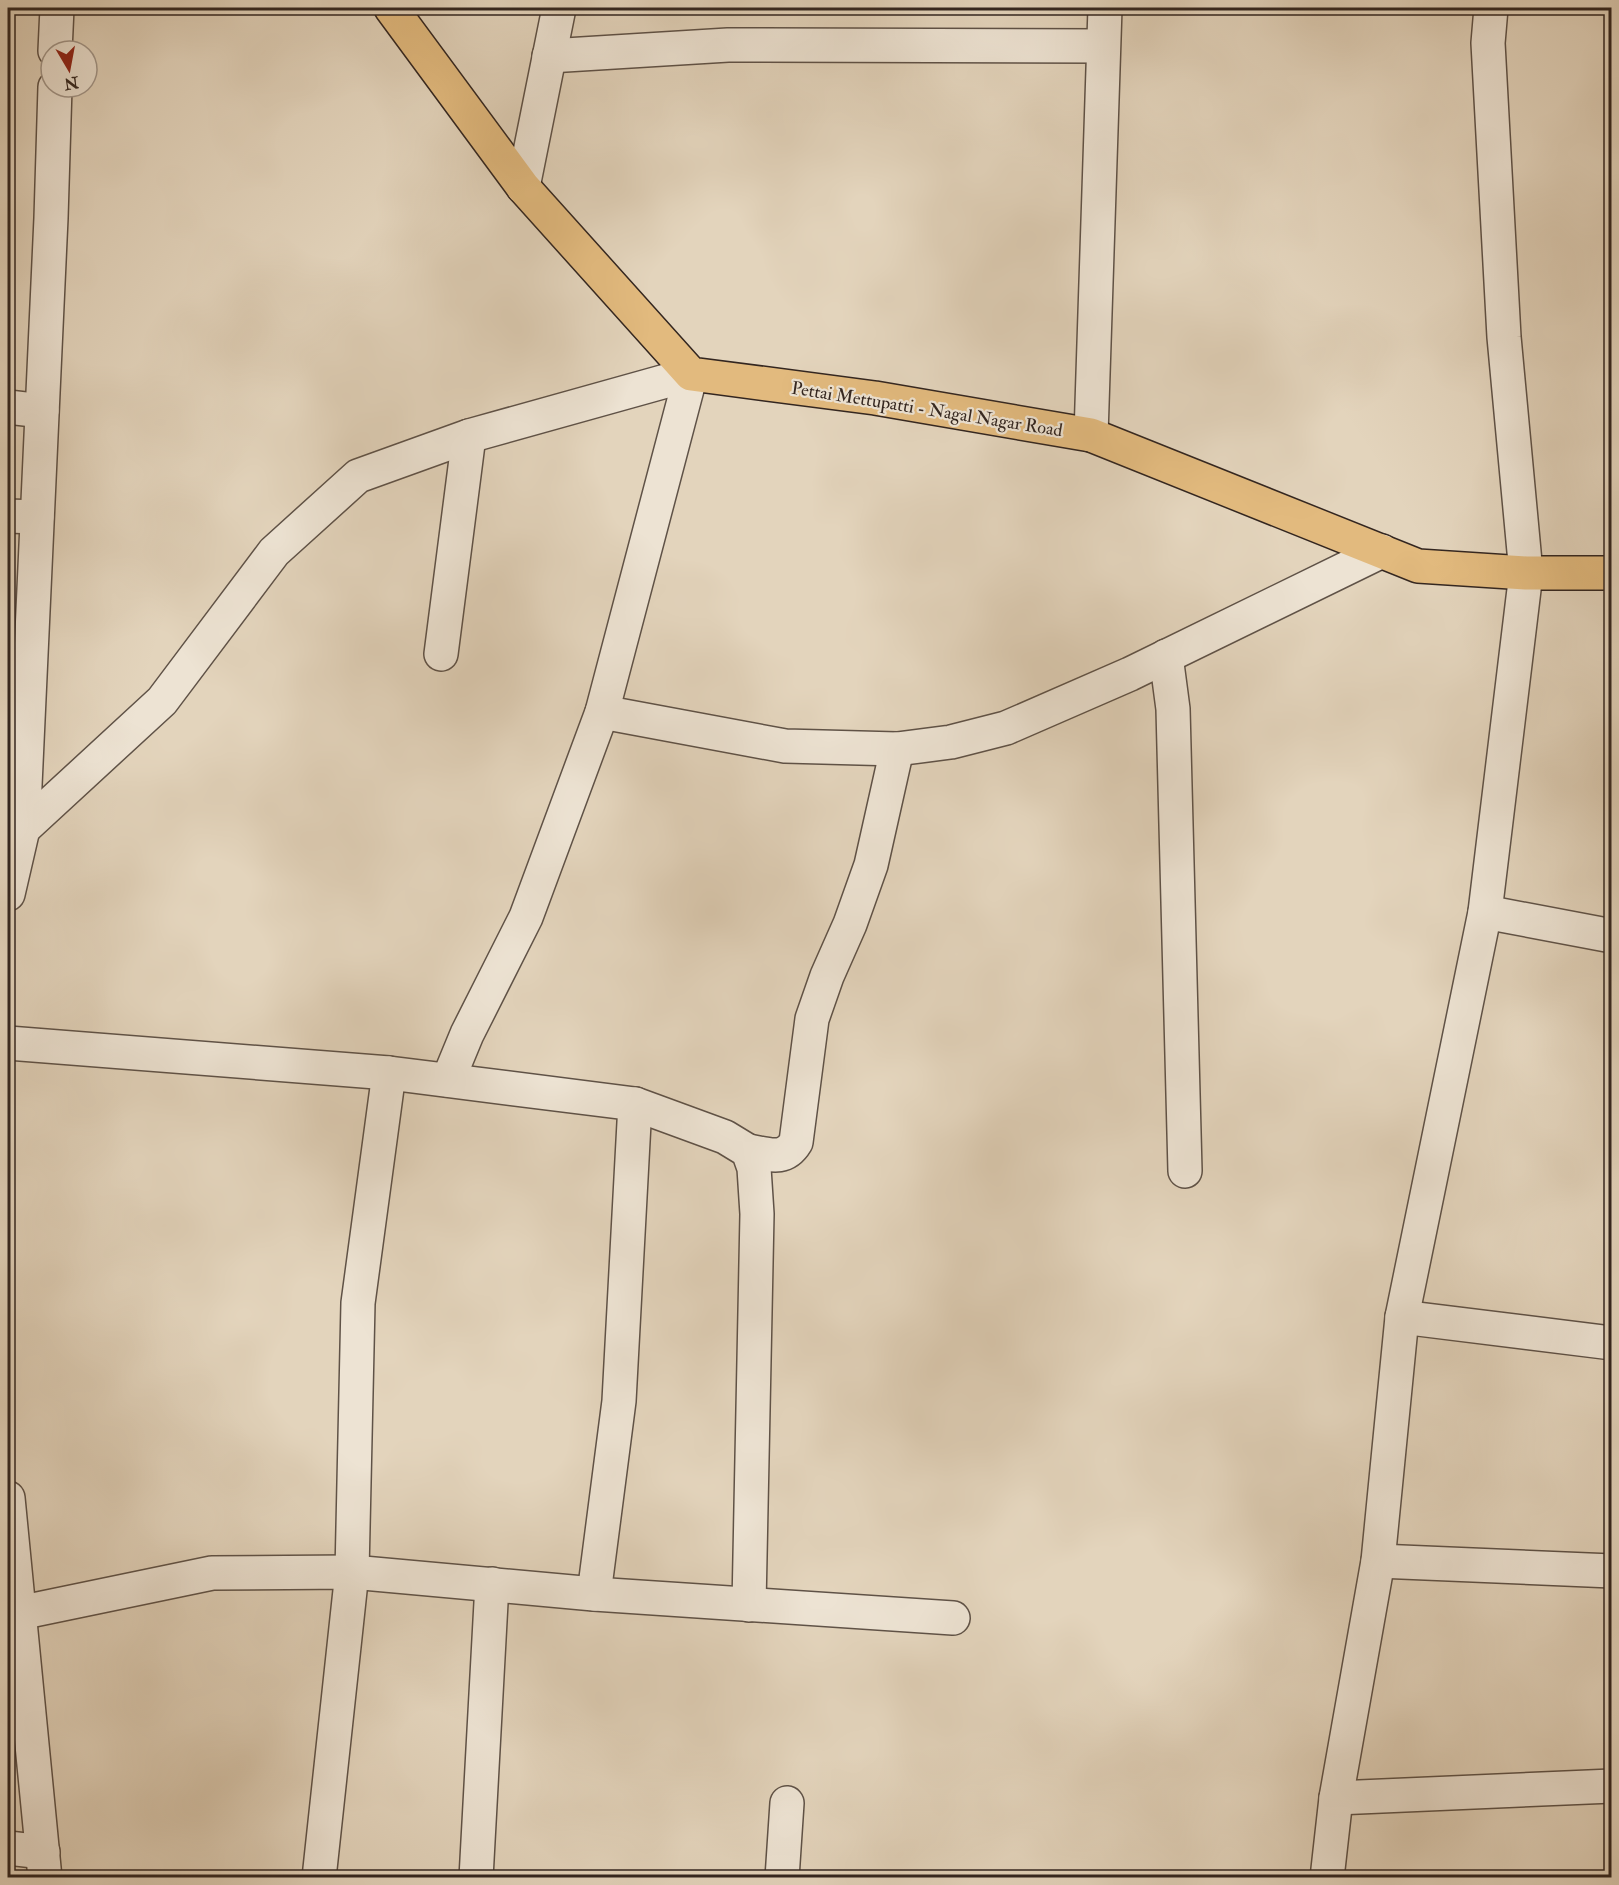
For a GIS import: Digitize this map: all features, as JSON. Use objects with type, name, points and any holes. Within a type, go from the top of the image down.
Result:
[{"type":"main road","points":[[391,8],[523,187],[691,374]]},
{"type":"main road","name":"Pettai Mettupatti - Nagal Nagar Road","points":[[691,374],[875,398],[1091,435],[1418,566],[1526,573],[1611,573]]},
{"type":"street","points":[[56,39],[57,8]]},
{"type":"street","points":[[523,187],[559,8]]},
{"type":"street","points":[[1091,435],[1105,8]]},
{"type":"street","points":[[1327,1878],[1336,1798],[1378,1561],[1402,1317],[1485,912],[1526,573],[1504,337],[1488,43],[1491,8]]},
{"type":"street","points":[[549,56],[728,45],[1104,46]]},
{"type":"street","points":[[9,883],[23,829],[22,517],[42,411],[55,99]]},
{"type":"street","points":[[23,829],[162,702],[274,552],[358,476],[469,436],[691,374]]},
{"type":"street","points":[[448,1080],[467,1034],[526,917],[602,712],[691,374]]},
{"type":"street","points":[[8,407],[42,411]]},
{"type":"street","points":[[441,654],[469,436]]},
{"type":"street","points":[[602,712],[785,746],[897,749],[951,742],[1006,728],[1130,674],[1382,552]]},
{"type":"street","points":[[1166,656],[1173,709],[1185,1171]]},
{"type":"street","points":[[8,1043],[388,1073],[635,1104],[725,1137],[748,1151],[781,1156],[790,1151],[796,1142],[812,1019],[871,865],[897,749]]},
{"type":"street","points":[[1485,912],[1611,936]]},
{"type":"street","points":[[319,1878],[351,1572],[357,1303],[388,1073]]},
{"type":"street","points":[[594,1594],[619,1401],[635,1104]]},
{"type":"street","points":[[748,1151],[754,1168],[757,1214],[749,1605]]},
{"type":"street","points":[[1402,1317],[1611,1342]]},
{"type":"street","points":[[8,1498],[19,1613],[15,1648],[44,1865]]},
{"type":"street","points":[[1378,1561],[1611,1571]]},
{"type":"street","points":[[19,1613],[212,1573],[351,1572],[594,1594],[953,1618]]},
{"type":"street","points":[[476,1878],[492,1584]]},
{"type":"street","points":[[1336,1798],[1611,1786]]},
{"type":"street","points":[[782,1878],[787,1803]]},
{"type":"street","points":[[8,1848],[44,1865]]}]
